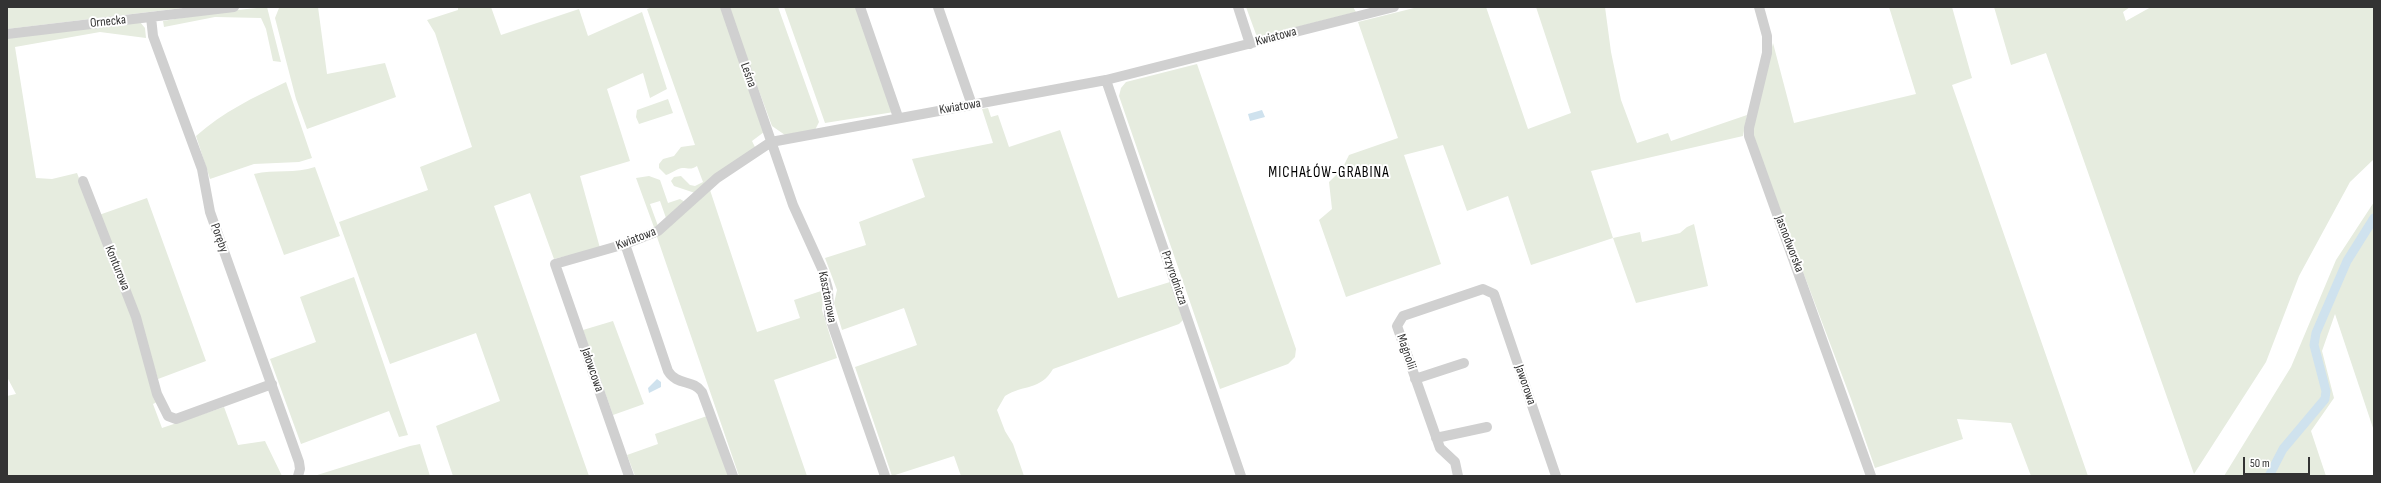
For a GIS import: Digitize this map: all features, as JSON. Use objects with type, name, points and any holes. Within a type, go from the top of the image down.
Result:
[{"type":"street","name":"Ornecka","points":[[7,34],[234,7]]},
{"type":"street","name":"Leśna","points":[[725,7],[772,142]]},
{"type":"street","points":[[860,7],[898,117]]},
{"type":"street","points":[[938,7],[972,105]]},
{"type":"street","points":[[1238,7],[1250,44]]},
{"type":"street","name":"Kwiatowa","points":[[555,264],[625,244],[662,228],[717,178],[772,142],[898,117],[1106,80],[1394,7]]},
{"type":"street","name":"Jasnodworska","points":[[1759,7],[1767,36],[1767,53],[1749,128],[1749,136],[1798,266],[1871,476]]},
{"type":"street","name":"Poręby","points":[[151,17],[153,36],[202,169],[210,212],[297,456],[300,469],[298,476]]},
{"type":"street","name":"Przyrodnicza","points":[[1106,80],[1241,476]]},
{"type":"street","name":"Kasztanowa","points":[[772,142],[793,205],[823,271],[828,289],[829,315],[885,476]]},
{"type":"street","name":"Konturowa","points":[[83,180],[136,317],[146,357],[162,406],[168,416],[176,420],[272,384]]},
{"type":"street","points":[[625,244],[668,371],[677,380],[693,384],[702,392],[733,476]]},
{"type":"street","name":"Jałowcowa","points":[[555,264],[629,476]]},
{"type":"street","name":"Magnolii","points":[[1458,476],[1455,462],[1442,451],[1436,438],[1397,326],[1399,319],[1403,316],[1483,289],[1494,294]]},
{"type":"street","name":"Jaworowa","points":[[1494,294],[1556,476]]},
{"type":"street","points":[[1416,379],[1464,363]]},
{"type":"street","points":[[1436,438],[1487,427]]},
{"type":"shaded area","points":[[7,7],[191,7],[7,29]]},
{"type":"shaded area","points":[[267,7],[281,62],[273,61],[266,29],[261,18],[215,17],[164,27],[163,21],[217,12]]},
{"type":"shaded area","points":[[318,7],[327,74],[385,63],[396,97],[307,129],[296,99],[275,18],[279,8]]},
{"type":"shaded area","points":[[458,7],[491,7],[501,35],[579,9],[588,36],[642,12],[667,89],[650,98],[643,73],[607,89],[630,161],[580,176],[600,248],[554,259],[530,193],[494,206],[589,476],[453,476],[436,426],[500,401],[476,333],[390,364],[339,222],[428,190],[420,167],[472,147],[435,33],[427,20],[458,10]]},
{"type":"shaded area","points":[[653,7],[721,7],[764,132],[752,141],[755,147],[695,193],[674,186],[671,181],[674,177],[681,176],[690,185],[695,186],[703,182],[697,166],[682,168],[666,175],[659,168],[659,164],[663,159],[674,156],[681,147],[695,145],[647,9]]},
{"type":"shaded area","points":[[728,7],[778,7],[819,122],[815,130],[785,135],[772,126]]},
{"type":"shaded area","points":[[784,7],[858,7],[894,112],[825,123]]},
{"type":"shaded area","points":[[1246,7],[1353,7],[1356,12],[1257,37]]},
{"type":"shaded area","points":[[1418,7],[1486,7],[1528,129],[1571,113],[1536,7],[1605,7],[1611,52],[1621,100],[1637,143],[1668,133],[1671,141],[1747,115],[1743,136],[1591,171],[1613,238],[1531,265],[1508,196],[1467,211],[1443,145],[1404,155],[1441,264],[1346,297],[1319,220],[1332,209],[1329,182],[1342,169],[1349,155],[1398,138],[1358,22]]},
{"type":"shaded area","points":[[1889,7],[1952,7],[1972,78],[1952,85],[2088,476],[2031,476],[2011,423],[1957,419],[1963,439],[1875,468],[1851,399],[1751,134],[1773,43],[1794,123],[1916,94]]},
{"type":"shaded area","points":[[1994,7],[2130,7],[2123,12],[2126,21],[2151,7],[2374,7],[2374,159],[2350,182],[2299,276],[2266,362],[2194,474],[2046,53],[2011,65]]},
{"type":"shaded area","points":[[140,22],[145,28],[146,38],[100,32],[15,47],[36,178],[52,179],[77,173],[130,308],[157,402],[153,404],[162,428],[224,407],[238,445],[265,441],[282,476],[7,476],[7,396],[16,394],[7,377],[7,38]]},
{"type":"shaded area","points":[[1197,64],[1296,349],[1295,357],[1288,364],[1220,389],[1119,96],[1121,88],[1126,82]]},
{"type":"shaded area","points":[[286,82],[312,158],[299,162],[254,164],[210,179],[196,136],[228,112]]},
{"type":"shaded area","points":[[668,99],[673,113],[639,124],[636,117],[637,110]]},
{"type":"shaded area","points":[[988,108],[991,117],[998,115],[1009,147],[1060,130],[1118,298],[1170,282],[1183,320],[1179,324],[1053,369],[1043,381],[1005,396],[997,410],[1005,431],[1013,444],[1024,476],[961,476],[954,456],[892,476],[855,367],[917,345],[904,308],[842,330],[834,303],[837,290],[825,258],[866,245],[859,222],[925,197],[912,159],[993,143],[982,109]]},
{"type":"shaded area","points":[[315,167],[340,236],[284,255],[254,174],[300,170]]},
{"type":"shaded area","points":[[649,176],[660,180],[668,203],[680,199],[685,202],[666,218],[660,201],[650,204],[658,226],[655,230],[636,178]]},
{"type":"shaded area","points":[[710,190],[757,332],[800,318],[794,300],[824,290],[822,310],[837,358],[774,380],[807,476],[739,476],[657,237]]},
{"type":"shaded area","points":[[147,198],[206,361],[158,379],[136,310],[99,215]]},
{"type":"shaded area","points":[[2374,202],[2374,431],[2335,314],[2322,351],[2334,398],[2311,431],[2326,476],[2224,476],[2291,367],[2336,260]]},
{"type":"shaded area","points":[[1694,224],[1708,286],[1636,303],[1613,238],[1640,232],[1642,242],[1680,233],[1687,227]]},
{"type":"shaded area","points":[[354,277],[408,435],[399,437],[389,411],[301,444],[270,359],[316,342],[300,297]]},
{"type":"shaded area","points":[[613,321],[644,404],[613,415],[583,330]]},
{"type":"shaded area","points":[[707,416],[728,476],[635,476],[627,455],[658,444],[655,434]]},
{"type":"shaded area","points":[[420,444],[430,476],[314,476],[410,446]]},
{"type":"water","points":[[1262,110],[1265,117],[1250,121],[1248,114]]},
{"type":"water","points":[[657,379],[661,382],[661,387],[649,393],[648,388]]},
{"type":"waterway","points":[[2269,476],[2283,449],[2325,399],[2326,391],[2314,345],[2316,333],[2347,261],[2374,218]]},
{"type":"district","name":"MICHAŁÓW-GRABINA","points":[[1329,173]]}]
